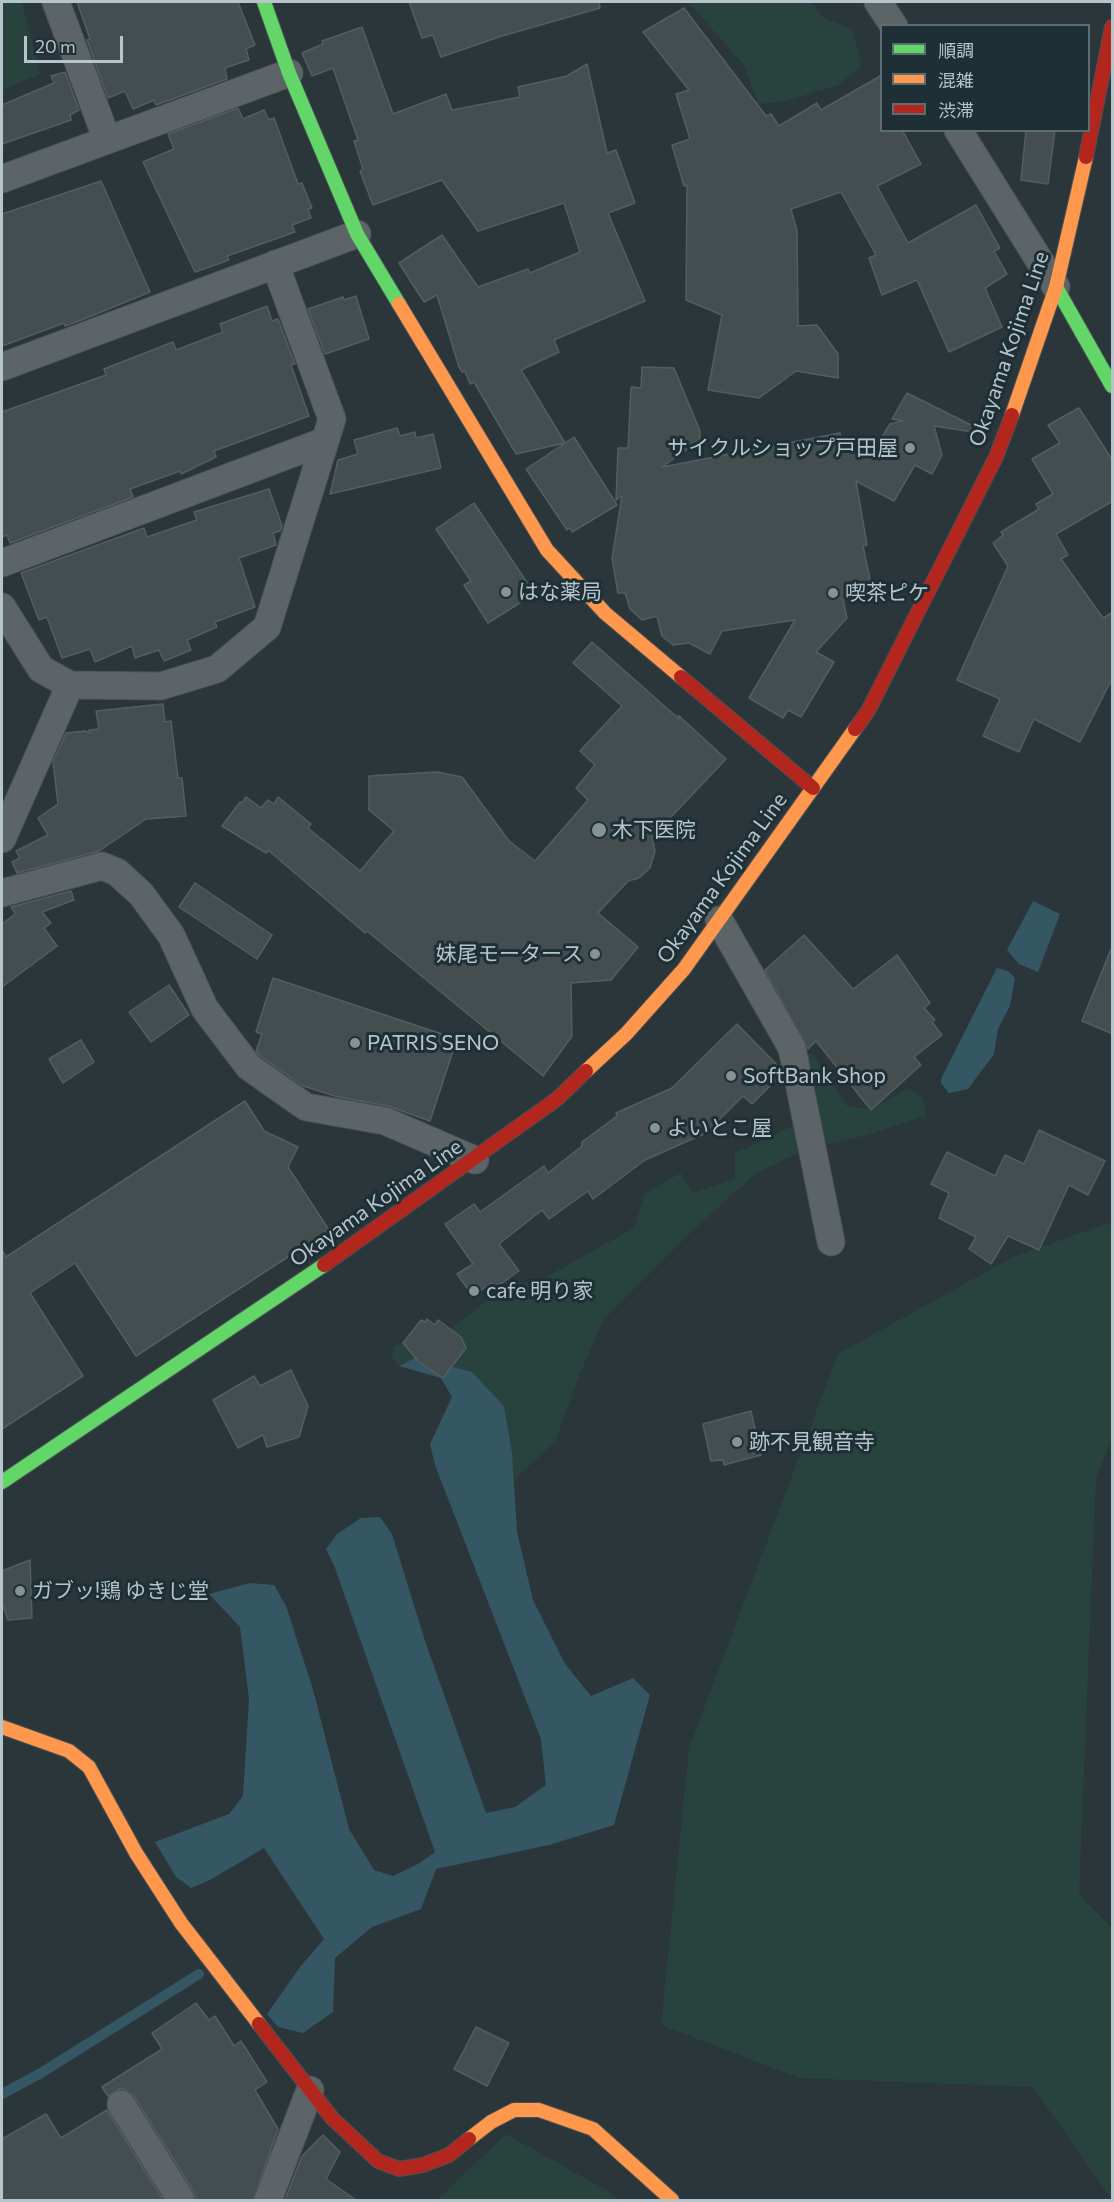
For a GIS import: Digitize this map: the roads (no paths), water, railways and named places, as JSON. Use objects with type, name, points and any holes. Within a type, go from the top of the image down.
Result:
[{"type":"main road","points":[[264,2],[289,73],[357,234],[547,550],[605,613],[813,788]]},
{"type":"main road","name":"Okayama Kojima Line","points":[[2,1479],[381,1227],[557,1099],[626,1034],[684,969],[868,711],[996,457],[1023,388],[1056,286],[1113,27]]},
{"type":"main road","points":[[1056,286],[1113,386]]},
{"type":"main road","points":[[2,1727],[69,1751],[88,1767],[136,1853],[182,1923],[332,2118],[378,2161],[399,2169],[423,2166],[449,2155],[491,2122],[514,2110],[539,2110],[593,2129],[672,2200]]},
{"type":"street","points":[[56,2],[107,140]]},
{"type":"street","points":[[878,2],[893,24]]},
{"type":"street","points":[[2,179],[289,73]]},
{"type":"street","points":[[959,132],[1056,286]]},
{"type":"street","points":[[2,368],[357,234]]},
{"type":"street","points":[[2,607],[41,669],[70,685],[161,686],[172,683],[217,669],[267,627],[332,419],[275,264]]},
{"type":"street","points":[[2,563],[325,441]]},
{"type":"street","points":[[2,839],[70,685]]},
{"type":"street","points":[[2,893],[102,866],[117,872],[141,894],[171,935],[205,1009],[249,1067],[306,1107],[385,1121],[475,1160]]},
{"type":"street","points":[[719,920],[792,1048],[831,1242]]},
{"type":"street","points":[[268,2200],[310,2090]]},
{"type":"street","points":[[121,2104],[181,2200]]},
{"type":"water","points":[[1033,901],[1060,914],[1038,972],[1019,964],[1007,950]]},
{"type":"water","points":[[997,968],[1008,971],[1015,978],[1010,1006],[998,1029],[994,1054],[968,1089],[949,1093],[941,1083],[942,1077]]},
{"type":"water","points":[[416,1357],[472,1372],[504,1406],[512,1453],[517,1532],[533,1600],[565,1664],[591,1696],[633,1678],[650,1695],[614,1825],[549,1845],[436,1869],[421,1909],[372,1927],[335,1958],[333,2012],[303,2033],[278,2027],[267,2014],[300,1967],[324,1939],[264,1848],[210,1880],[191,1888],[176,1877],[155,1842],[229,1814],[243,1796],[249,1699],[240,1627],[209,1594],[250,1583],[274,1585],[286,1606],[312,1686],[349,1829],[374,1870],[393,1876],[418,1864],[435,1852],[335,1568],[326,1549],[337,1534],[361,1518],[380,1517],[392,1534],[425,1641],[486,1813],[515,1807],[546,1785],[541,1739],[435,1465],[430,1444],[452,1397],[441,1378],[399,1366]]},
{"type":"waterway","points":[[2,2094],[41,2073],[199,1974]]},
{"type":"place","name":"サイクルショップ戸田屋","points":[[910,448]]},
{"type":"place","name":"はな薬局","points":[[506,592]]},
{"type":"place","name":"喫茶ピケ","points":[[833,593]]},
{"type":"place","name":"木下医院","points":[[599,830]]},
{"type":"place","name":"妹尾モータース","points":[[595,954]]},
{"type":"place","name":"PATRIS SENO","points":[[355,1043]]},
{"type":"place","name":"SoftBank Shop","points":[[731,1076]]},
{"type":"place","name":"よいとこ屋","points":[[655,1128]]},
{"type":"place","name":"cafe 明り家","points":[[474,1291]]},
{"type":"place","name":"跡不見観音寺","points":[[737,1442]]},
{"type":"place","name":"ガブッ!鶏 ゆきじ堂","points":[[20,1591]]}]
